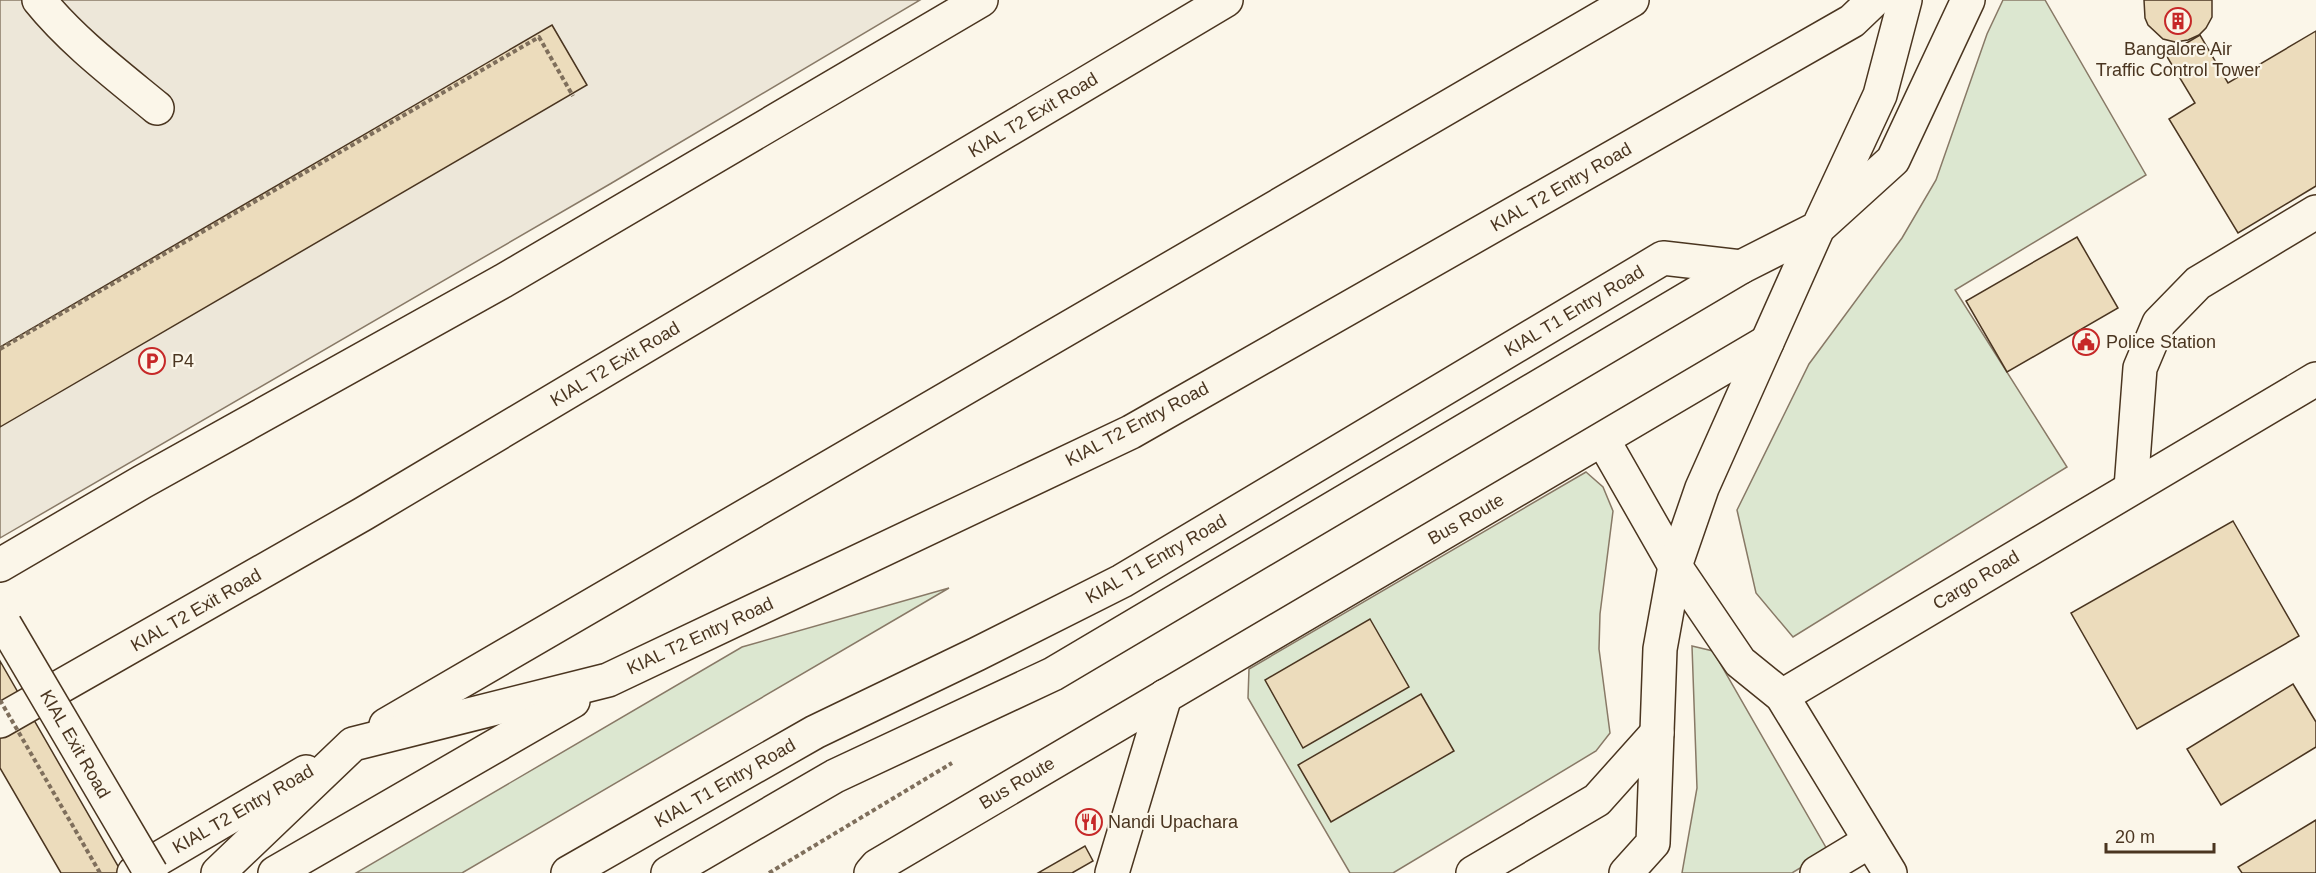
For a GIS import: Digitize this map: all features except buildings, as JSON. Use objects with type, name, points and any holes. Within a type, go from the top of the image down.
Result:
[{"type":"main road","points":[[39,0],[50,14],[157,108]]},
{"type":"main road","points":[[0,565],[142,482],[503,281],[981,0]]},
{"type":"main road","name":"KIAL T2 Exit Road","points":[[0,721],[363,514],[1226,0]]},
{"type":"main road","name":"KIAL T2 Entry Road","points":[[134,873],[1632,0]]},
{"type":"main road","name":"KIAL T2 Entry Road","points":[[218,873],[353,744],[608,680],[1131,432],[1851,21],[1874,0]]},
{"type":"main road","points":[[1626,873],[1653,843],[1660,649],[1675,566],[1702,488],[1880,95],[1905,0]]},
{"type":"main road","points":[[668,873],[835,776],[1053,674],[1741,267],[1818,228],[1893,160],[1968,0]]},
{"type":"main road","points":[[2131,488],[2140,368],[2158,323],[2198,283],[2316,212]]},
{"type":"main road","name":"KIAL T1 Entry Road","points":[[567,873],[815,732],[1122,581],[1663,258],[1741,267]]},
{"type":"main road","name":"Bus Route","points":[[871,873],[877,867],[1165,696],[1767,342]]},
{"type":"main road","name":"Cargo Road","points":[[1782,696],[2316,378]]},
{"type":"main road","points":[[1603,440],[1675,566],[1740,662],[1782,696],[1890,873]]},
{"type":"main road","name":"KIAL Exit Road","points":[[3,620],[151,873]]},
{"type":"main road","points":[[274,873],[608,680]]},
{"type":"main road","points":[[1112,873],[1165,696]]},
{"type":"main road","points":[[1473,873],[1597,800],[1657,733]]},
{"type":"main road","points":[[1817,873],[1870,841]]},
{"type":"path","points":[[0,349],[539,38],[573,96]]},
{"type":"path","points":[[0,699],[100,873]]},
{"type":"green space","points":[[2003,0],[2045,0],[2146,175],[1955,290],[2067,467],[1793,637],[1756,593],[1737,510],[1809,364],[1902,238],[1936,180],[1987,34]]},
{"type":"green space","points":[[1586,472],[1603,487],[1613,511],[1600,614],[1599,649],[1610,733],[1596,751],[1393,873],[1350,873],[1248,698],[1249,669]]},
{"type":"green space","points":[[949,588],[462,873],[356,873],[742,647]]},
{"type":"green space","points":[[1692,646],[1713,651],[1828,851],[1792,873],[1682,873],[1697,788]]},
{"type":"shaded area","name":"P4","points":[[0,0],[920,0],[610,184],[0,538]]},
{"type":"place","name":"Bangalore Air Traffic Control Tower","points":[[2178,21]]},
{"type":"place","name":"Police Station","points":[[2086,342]]},
{"type":"place","name":"P4","points":[[152,361]]},
{"type":"place","name":"Nandi Upachara","points":[[1089,822]]}]
